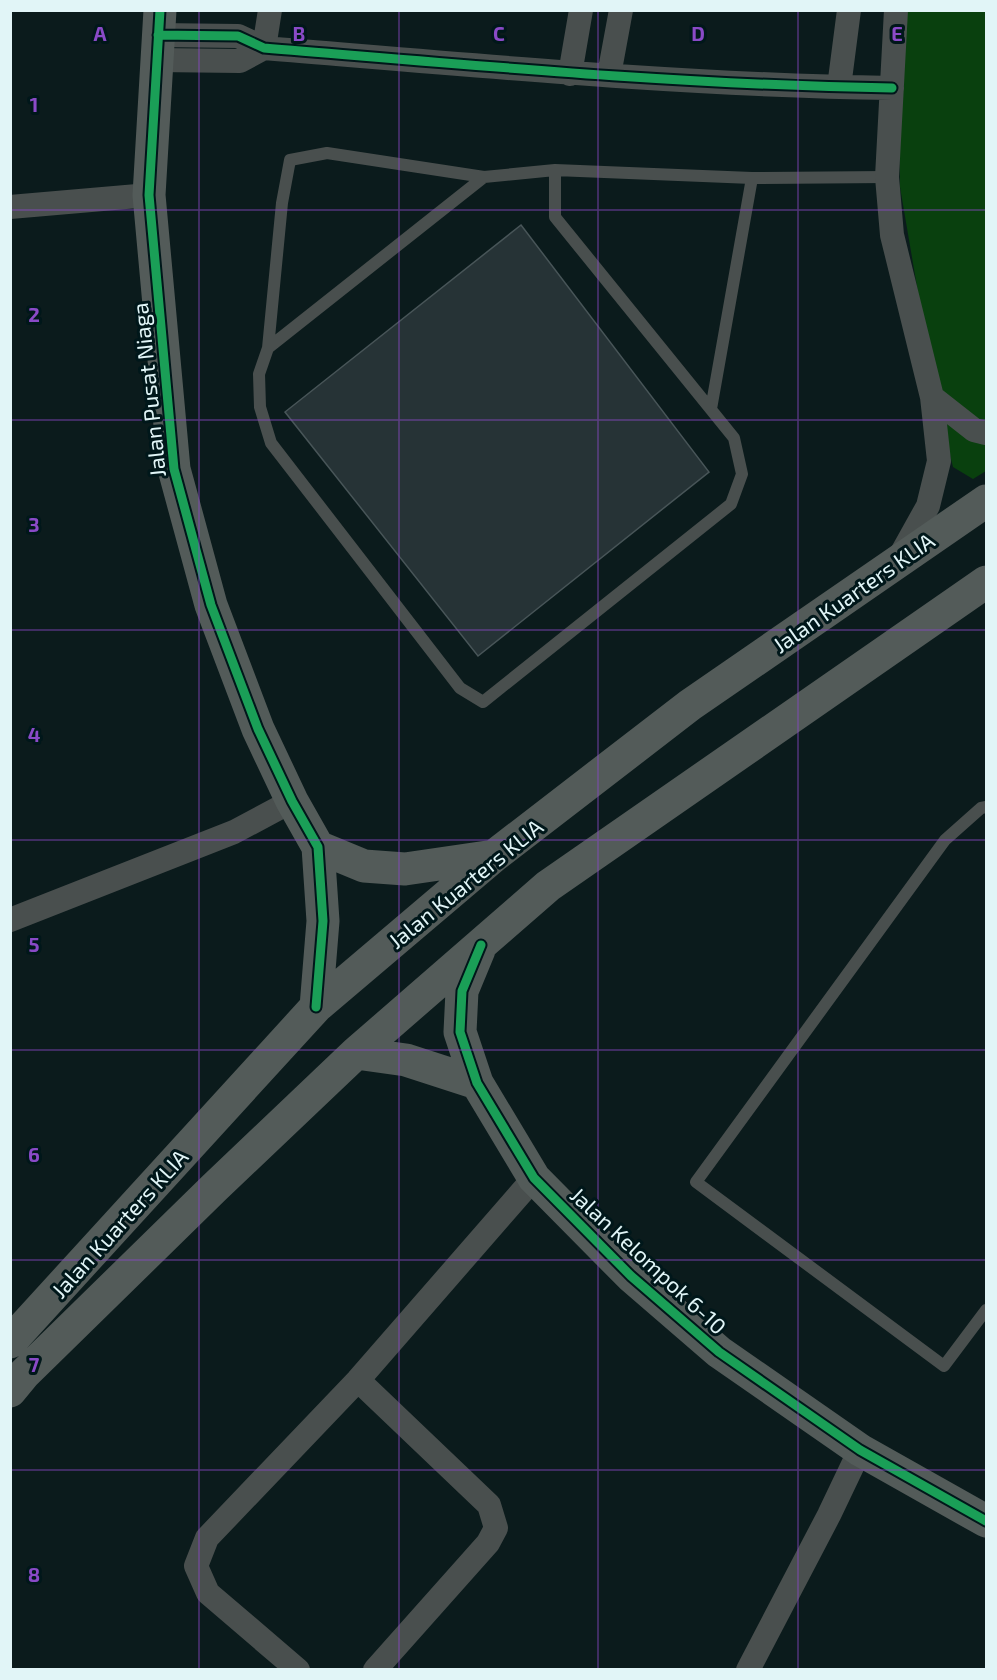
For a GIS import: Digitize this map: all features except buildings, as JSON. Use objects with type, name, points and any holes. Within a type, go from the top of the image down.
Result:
[{"type":"main road","name":"Jalan Pusat Niaga","points":[[158,35],[149,195],[174,469],[211,605],[258,729],[292,801],[318,847]]},
{"type":"main road","name":"Jalan Kuarters KLIA","points":[[10,1342],[316,1007],[494,856],[690,705],[987,501]]},
{"type":"main road","name":"Jalan Kuarters KLIA","points":[[10,1391],[24,1374],[214,1188],[357,1053],[548,886],[987,582]]},
{"type":"main road","points":[[316,1007],[323,921],[318,847],[364,866],[405,870],[494,856]]},
{"type":"main road","name":"Jalan Kelompok 6-10","points":[[481,945],[462,991],[460,1032],[477,1083],[534,1178],[631,1276],[718,1353],[860,1449],[987,1521]]},
{"type":"main road","points":[[357,1053],[406,1060],[477,1083]]},
{"type":"street","points":[[264,48],[270,10]]},
{"type":"street","points":[[570,74],[581,10]]},
{"type":"street","points":[[609,75],[621,10]]},
{"type":"street","points":[[839,87],[849,10]]},
{"type":"street","points":[[896,10],[887,177],[892,235],[932,397],[939,461],[928,506],[897,561]]},
{"type":"street","points":[[158,35],[238,36],[264,48],[570,74],[892,88]]},
{"type":"street","points":[[10,207],[149,195]]},
{"type":"street","points":[[932,397],[974,430],[987,433]]},
{"type":"street","points":[[12,914],[234,832],[292,801]]},
{"type":"street","points":[[298,1670],[208,1593],[196,1566],[207,1538],[358,1380],[534,1178]]},
{"type":"street","points":[[358,1380],[489,1504],[496,1528],[488,1543],[375,1670]]},
{"type":"street","points":[[748,1670],[829,1515],[860,1449]]},
{"type":"lane","points":[[555,170],[555,217],[734,438],[742,474],[731,504],[483,702],[460,688],[271,442],[260,407],[259,374],[268,348],[282,203],[290,160],[327,153],[484,177],[555,170],[752,178],[887,177]]},
{"type":"lane","points":[[268,348],[484,177]]},
{"type":"lane","points":[[711,409],[752,178]]},
{"type":"lane","points":[[987,807],[981,808],[945,840],[696,1182],[944,1366],[987,1310]]},
{"type":"green space","points":[[898,11],[986,11],[986,471],[973,479],[953,467],[936,398],[900,187]]},
{"type":"cycle path","points":[[160,10],[149,195],[174,469],[211,605],[258,729],[292,801],[318,847],[323,921],[316,1007]]},
{"type":"cycle path","points":[[158,35],[238,36],[264,48],[578,73],[735,83],[892,88]]},
{"type":"cycle path","points":[[481,945],[462,991],[460,1032],[477,1083],[534,1178],[631,1276],[719,1352],[860,1450],[986,1521]]}]
